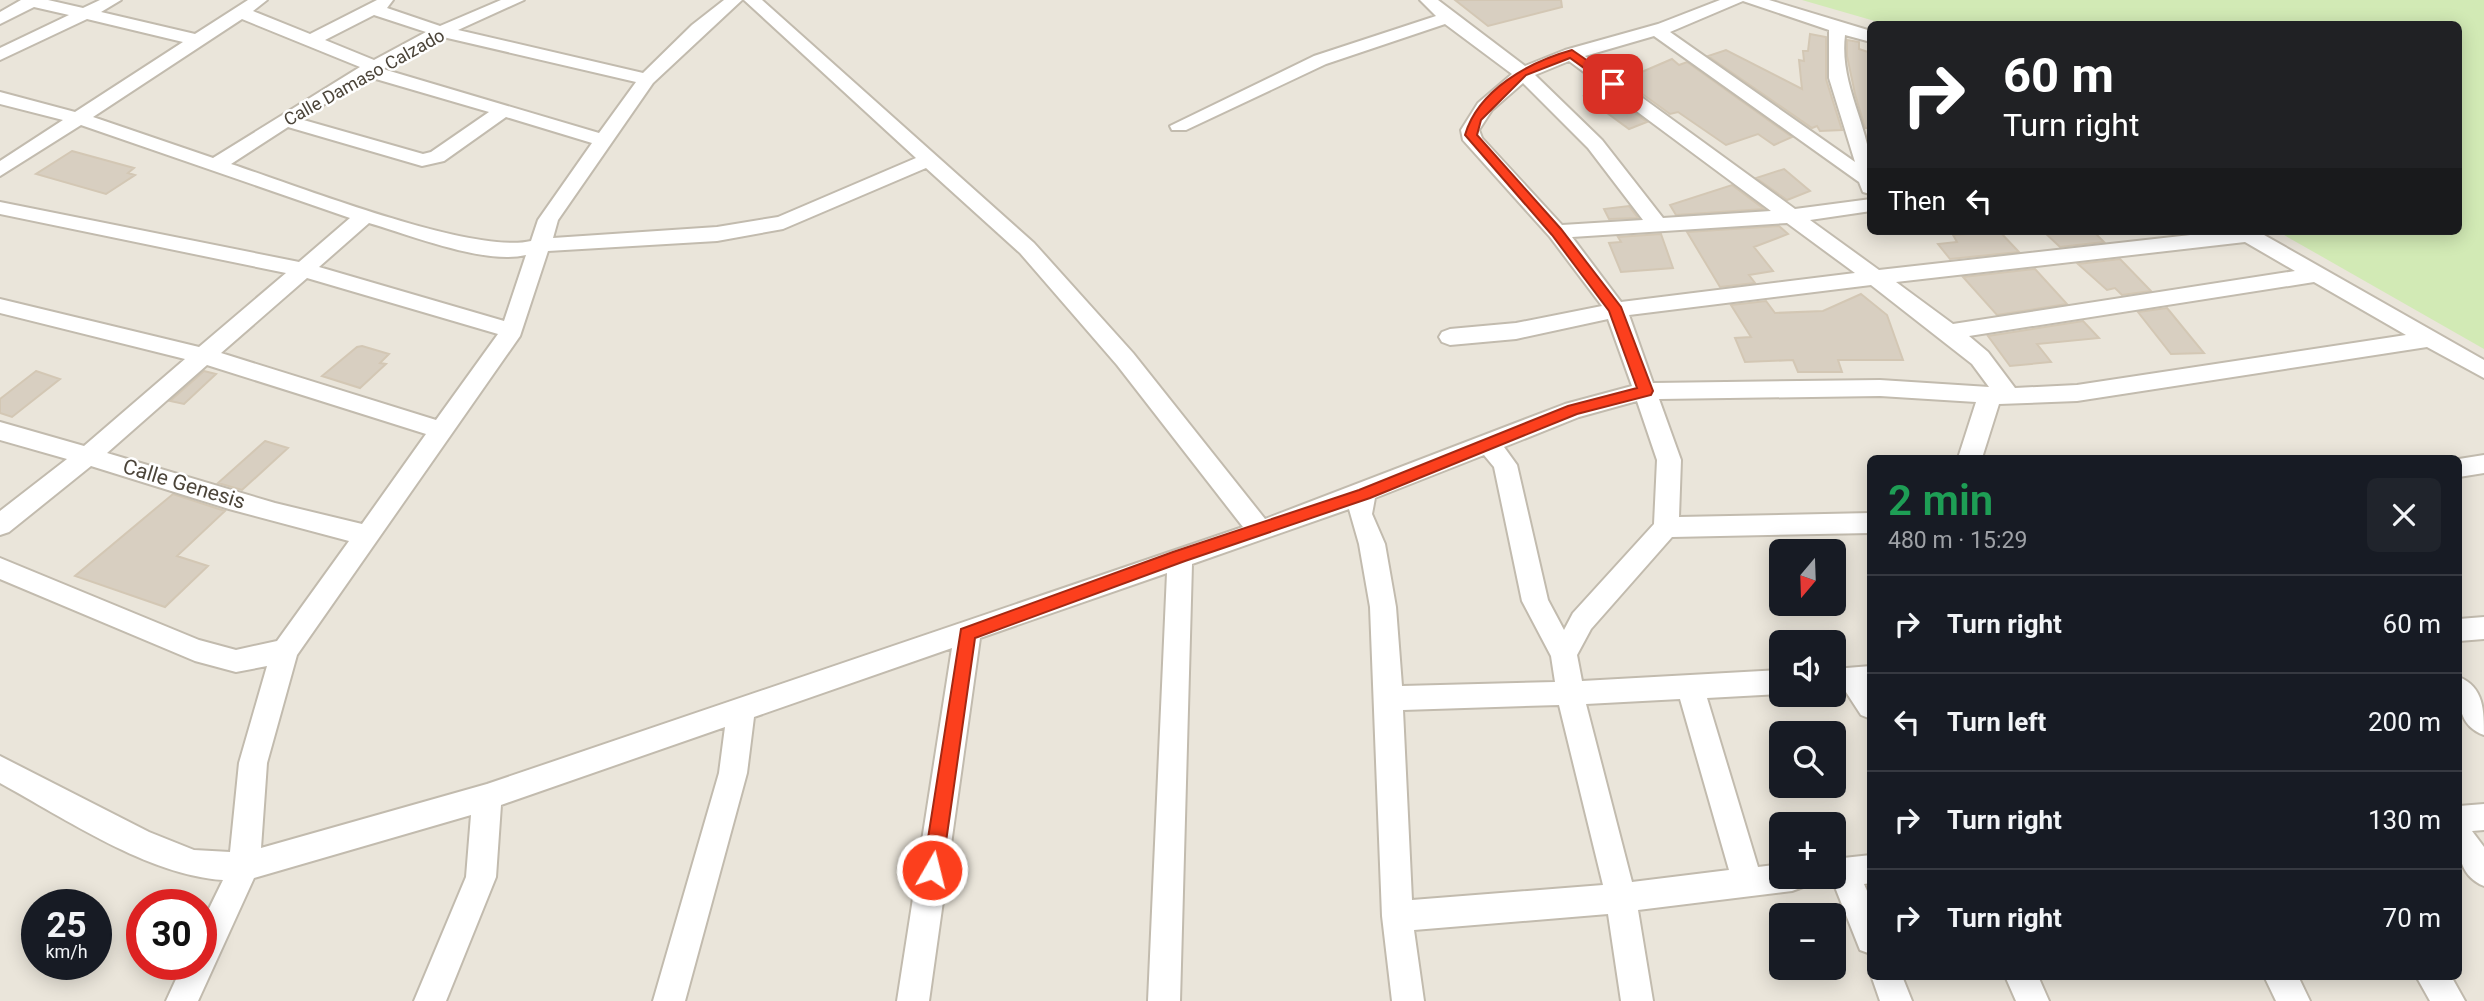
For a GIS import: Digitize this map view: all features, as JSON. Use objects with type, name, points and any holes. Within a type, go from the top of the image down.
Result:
[{"type":"street","points":[[0,55],[113,0]]},
{"type":"street","points":[[0,170],[258,0]]},
{"type":"street","points":[[312,40],[390,0]]},
{"type":"street","name":"Calle Damaso Calzado","points":[[216,164],[372,69],[442,32],[516,0]]},
{"type":"street","points":[[217,925],[244,867],[253,764],[285,651],[512,331],[548,220],[647,79],[698,29],[733,0]]},
{"type":"street","points":[[752,0],[836,79],[930,159],[1027,248],[1125,359],[1260,530]]},
{"type":"street","points":[[1428,0],[1446,18],[1522,73],[1569,117],[1622,174],[1657,225]]},
{"type":"street","points":[[1564,655],[1582,621],[1666,527],[1669,460],[1616,310],[1557,232],[1471,135],[1476,119],[1522,73],[1572,54],[1656,30],[1735,0]]},
{"type":"street","points":[[1751,0],[1867,36]]},
{"type":"street","points":[[0,19],[32,1],[196,40]]},
{"type":"street","points":[[373,9],[442,32],[647,79]]},
{"type":"street","points":[[240,12],[312,40],[372,69],[501,112],[606,141]]},
{"type":"street","points":[[1179,125],[1320,60],[1446,18]]},
{"type":"street","points":[[1838,26],[1835,56],[1850,121],[1867,172]]},
{"type":"street","points":[[1656,30],[1867,184]]},
{"type":"street","points":[[1572,54],[1754,185],[1790,216],[1949,331],[1980,358],[2000,395]]},
{"type":"street","points":[[0,98],[80,119],[365,215],[476,246],[516,251],[540,245],[717,234],[783,223],[930,159]]},
{"type":"street","points":[[285,120],[422,160],[437,157],[501,112]]},
{"type":"street","points":[[1850,121],[1867,121]]},
{"type":"street","points":[[1557,232],[1790,216],[1867,206]]},
{"type":"street","points":[[0,208],[302,269],[512,331]]},
{"type":"street","points":[[0,526],[89,455],[365,215]]},
{"type":"street","points":[[1450,337],[1516,331],[1647,304],[2228,235]]},
{"type":"street","points":[[2249,235],[2484,370]]},
{"type":"street","points":[[1949,331],[2319,274]]},
{"type":"street","points":[[0,306],[204,356],[440,430]]},
{"type":"street","points":[[0,769],[139,842],[194,864],[244,867],[487,797],[967,634],[1179,556],[1326,508],[1362,504],[1489,444],[1573,410],[1645,391],[1880,388],[2000,395],[2077,393],[2430,338]]},
{"type":"street","points":[[1971,455],[2000,395]]},
{"type":"street","name":"Calle Genesis","points":[[0,431],[89,455],[297,520],[368,535]]},
{"type":"street","points":[[1489,444],[1505,465],[1535,601],[1564,655],[1570,694],[1620,897],[1637,1001]]},
{"type":"street","points":[[2462,468],[2484,464]]},
{"type":"street","points":[[1362,504],[1377,568],[1389,698],[1397,916],[1408,1001]]},
{"type":"street","points":[[1666,527],[1867,523]]},
{"type":"street","points":[[1164,1001],[1181,584],[1179,556]]},
{"type":"street","points":[[0,568],[195,650],[236,661],[285,651]]},
{"type":"street","points":[[2462,630],[2484,628]]},
{"type":"street","points":[[913,1001],[967,634]]},
{"type":"street","points":[[1853,680],[1867,701]]},
{"type":"street","points":[[1389,698],[1570,694],[1769,683]]},
{"type":"street","points":[[1690,686],[1747,881]]},
{"type":"street","points":[[2462,693],[2484,723]]},
{"type":"street","points":[[669,1001],[733,773],[741,710]]},
{"type":"street","points":[[430,1001],[481,877],[487,797]]},
{"type":"street","points":[[2462,819],[2484,817]]},
{"type":"street","points":[[2462,841],[2484,872]]},
{"type":"street","points":[[1850,871],[1867,926]]},
{"type":"street","points":[[1397,916],[1620,897],[1769,879]]},
{"type":"street","points":[[182,1001],[192,980]]},
{"type":"street","points":[[1888,980],[1896,1001]]},
{"type":"street","points":[[2023,980],[2032,1001]]},
{"type":"street","points":[[2282,980],[2294,1001]]},
{"type":"street","points":[[2435,980],[2449,1001]]},
{"type":"shaded area","points":[[0,0],[2484,0],[2484,1001],[0,1001]]},
{"type":"green space","points":[[1802,0],[2484,0],[2484,349],[2284,235],[2462,235],[2462,21],[1875,21]]},
{"type":"building","points":[[1455,0],[1561,0],[1562,7],[1488,26]]},
{"type":"building","points":[[1810,34],[1826,37],[1826,79],[1842,130],[1820,131],[1817,126],[1812,128],[1708,56],[1726,50],[1802,89],[1799,60],[1804,61],[1803,51],[1808,51]]},
{"type":"building","points":[[1847,40],[1859,42],[1859,49],[1867,52],[1867,128],[1855,94],[1847,56]]},
{"type":"building","points":[[1672,59],[1679,65],[1687,62],[1792,137],[1774,145],[1758,134],[1726,145],[1678,112],[1670,114],[1623,80]]},
{"type":"building","points":[[1602,89],[1647,122],[1629,129],[1584,96]]},
{"type":"building","points":[[72,151],[134,168],[128,173],[135,175],[106,194],[36,174]]},
{"type":"building","points":[[1784,169],[1810,191],[1787,200],[1756,178]]},
{"type":"building","points":[[1732,185],[1764,209],[1676,215],[1670,205]]},
{"type":"building","points":[[1629,206],[1638,218],[1609,219],[1604,209]]},
{"type":"building","points":[[1779,226],[1788,234],[1754,247],[1773,271],[1749,275],[1755,283],[1720,287],[1687,232]]},
{"type":"building","points":[[1661,234],[1673,268],[1621,272],[1609,243],[1621,242],[1618,237]]},
{"type":"building","points":[[1953,235],[2003,235],[2019,252],[1950,259],[1938,244],[1957,242]]},
{"type":"building","points":[[2047,235],[2097,235],[2104,242],[2060,247]]},
{"type":"building","points":[[2120,259],[2151,291],[2122,295],[2115,288],[2107,290],[2078,264]]},
{"type":"building","points":[[2035,269],[2067,304],[1997,315],[1963,277]]},
{"type":"building","points":[[1861,294],[1887,315],[1903,360],[1838,360],[1842,372],[1798,372],[1793,360],[1745,362],[1735,338],[1751,337],[1731,305],[1766,301],[1775,313],[1823,311]]},
{"type":"building","points":[[2167,308],[2204,353],[2171,354],[2138,312]]},
{"type":"building","points":[[2083,321],[2099,338],[2037,344],[2051,362],[2010,366],[1988,336]]},
{"type":"building","points":[[357,347],[389,354],[380,363],[386,364],[360,388],[322,376]]},
{"type":"building","points":[[36,371],[60,379],[12,417],[0,413],[0,399]]},
{"type":"building","points":[[204,371],[216,374],[184,404],[170,401]]},
{"type":"building","points":[[265,441],[288,448],[242,490],[218,483]]},
{"type":"building","points":[[173,494],[225,511],[177,556],[208,566],[165,607],[75,576]]},
{"type":"route","points":[[932,870],[967,634],[1179,556],[1364,494],[1573,410],[1645,391],[1616,310],[1557,232],[1473,140],[1470,130],[1476,119],[1522,73],[1572,54],[1613,84]]}]
